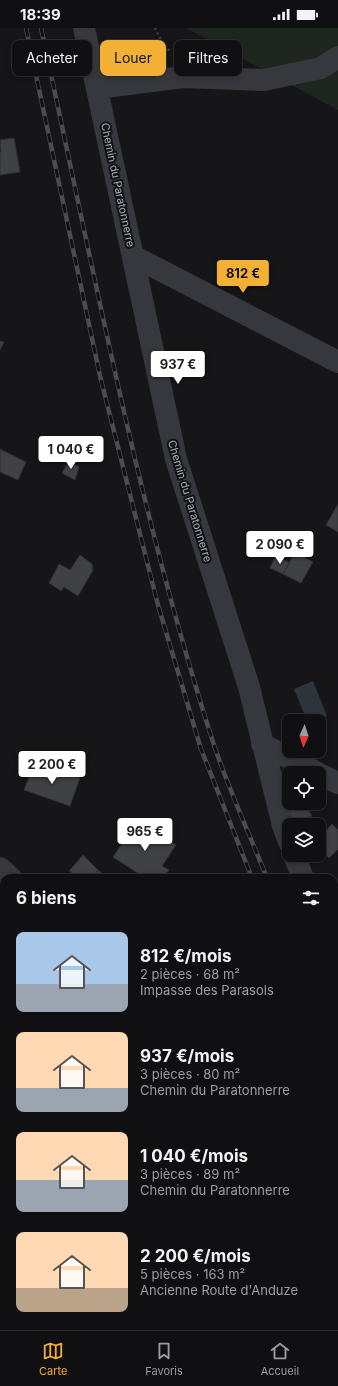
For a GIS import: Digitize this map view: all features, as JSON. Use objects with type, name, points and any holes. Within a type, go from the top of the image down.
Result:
[{"type":"street","name":"Chemin du Paratonnerre","points":[[84,28],[176,459],[249,687],[282,822]]},
{"type":"street","points":[[97,88],[184,77],[264,80],[321,68],[338,57]]},
{"type":"street","points":[[133,256],[338,362]]},
{"type":"street","points":[[262,744],[304,766]]},
{"type":"street","points":[[326,777],[338,783]]},
{"type":"street","points":[[297,862],[301,874]]},
{"type":"shaded area","points":[[186,28],[338,28],[338,110],[242,58],[242,40],[208,40]]},
{"type":"shaded area","points":[[313,681],[327,716],[326,714],[304,714],[294,689]]},
{"type":"building","points":[[14,138],[20,172],[0,175],[0,140]]},
{"type":"building","points":[[0,341],[4,342],[0,350]]},
{"type":"building","points":[[0,449],[26,462],[18,480],[0,472]]},
{"type":"building","points":[[69,461],[79,467],[75,480],[62,473]]},
{"type":"building","points":[[338,504],[338,532],[326,525]]},
{"type":"building","points":[[295,552],[313,562],[301,583],[283,574]]},
{"type":"building","points":[[80,555],[92,564],[93,570],[78,596],[64,587],[61,591],[49,583],[59,564],[70,570]]},
{"type":"building","points":[[276,555],[290,563],[283,574],[270,568]]},
{"type":"building","points":[[34,764],[80,778],[70,806],[24,790]]},
{"type":"building","points":[[289,810],[309,810],[312,816],[304,818],[291,818]]},
{"type":"building","points":[[138,820],[176,845],[162,866],[169,870],[166,874],[139,874],[113,857]]},
{"type":"building","points":[[332,824],[338,830],[338,849],[329,858],[326,855],[326,830]]},
{"type":"building","points":[[83,855],[98,870],[95,874],[74,874],[69,871]]},
{"type":"building","points":[[98,870],[103,874],[95,874]]},
{"type":"railway","points":[[26,28],[100,376],[158,605],[201,749],[250,874]]},
{"type":"railway","points":[[41,28],[118,387],[162,566],[186,654],[213,742],[265,874]]}]
